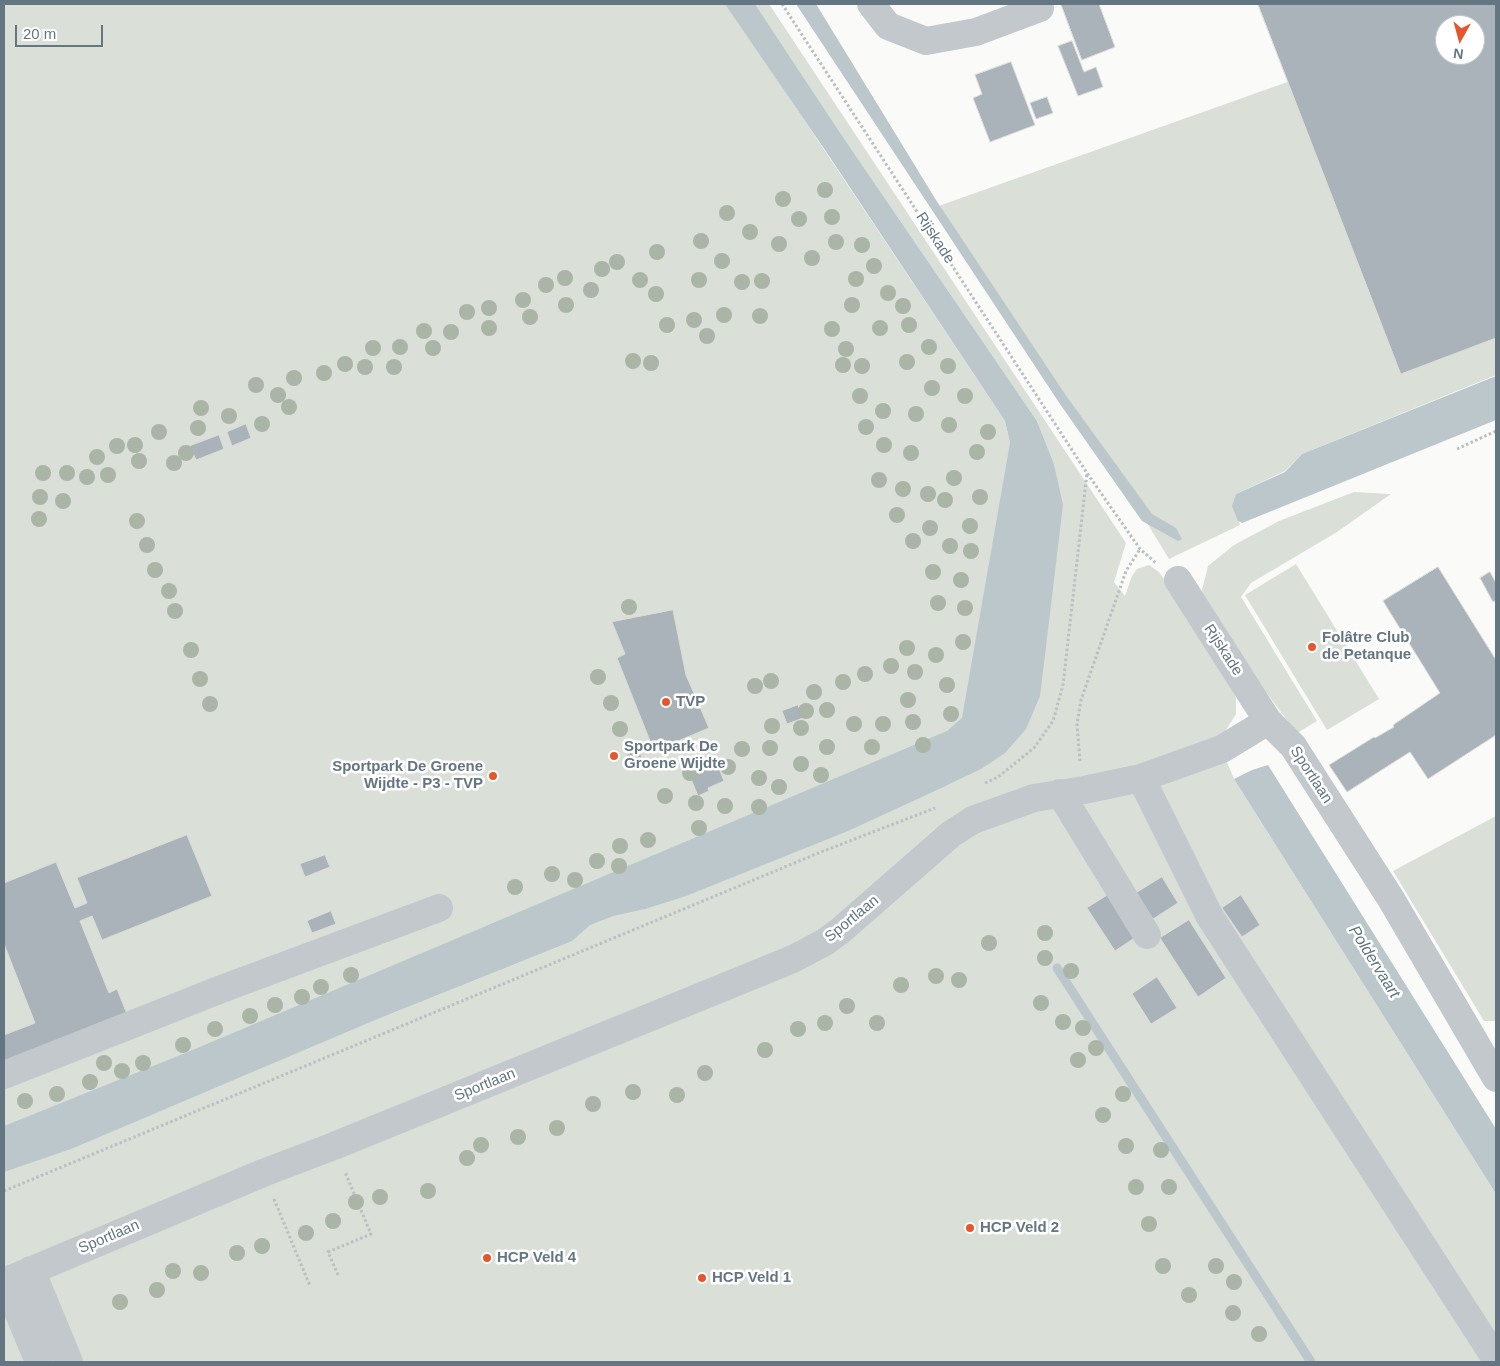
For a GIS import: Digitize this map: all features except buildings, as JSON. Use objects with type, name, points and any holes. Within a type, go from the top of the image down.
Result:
[{"type":"street","points":[[871,4],[888,26],[926,41],[976,32],[1040,8]]},
{"type":"street","name":"Rijskade","points":[[1178,580],[1268,720]]},
{"type":"street","name":"Sportlaan","points":[[5,1282],[264,1173],[793,959],[840,932],[951,834],[973,820],[1034,798],[1141,778],[1222,749],[1268,720],[1293,746],[1391,899],[1496,1078]]},
{"type":"street","points":[[1141,778],[1210,917],[1496,1359]]},
{"type":"street","points":[[1072,791],[1147,934]]},
{"type":"street","points":[[4,1075],[219,990],[438,908]]},
{"type":"street","points":[[31,1270],[69,1362]]},
{"type":"street","points":[[5,1282],[39,1362]]},
{"type":"path","name":"Rijskade","points":[[782,4],[1087,472],[1140,549],[1178,580]]},
{"type":"path","points":[[1457,449],[1496,431]]},
{"type":"path","points":[[980,786],[998,777],[1034,748],[1053,722],[1063,685],[1087,472]]},
{"type":"path","points":[[1072,791],[1078,748],[1081,700],[1126,571],[1140,549]]},
{"type":"path","points":[[4,1192],[757,879],[937,807]]},
{"type":"path","points":[[338,1275],[328,1252],[371,1234],[342,1165]]},
{"type":"path","points":[[264,1173],[310,1286]]},
{"type":"shaded area","name":"Sportpark De Groene Wijdte","points":[[4,4],[727,4],[1005,421],[1010,443],[1062,504],[1054,464],[1037,421],[845,140],[755,4],[769,4],[1126,543],[1114,582],[1125,596],[1132,576],[1137,569],[1149,565],[1159,572],[1190,615],[1234,686],[1236,714],[1223,735],[1217,738],[1234,779],[1496,1194],[1496,1362],[4,1362]]},
{"type":"shaded area","points":[[1496,8],[1496,375],[1302,454],[1285,471],[1236,494],[1234,510],[1240,525],[1169,559],[1147,523],[933,208],[1435,30],[1435,65],[1485,65],[1485,15],[1476,15]]},
{"type":"shaded area","points":[[1354,492],[1391,494],[1337,532],[1251,583],[1241,597],[1317,721],[1297,733],[1250,671],[1204,600],[1202,590],[1208,566],[1234,545],[1279,521]]},
{"type":"shaded area","name":"Folâtre Club de Petanque","points":[[1296,564],[1379,699],[1327,730],[1245,595]]},
{"type":"shaded area","points":[[1496,816],[1496,1021],[1484,1021],[1393,871]]},
{"type":"water","points":[[725,4],[755,4],[845,140],[1037,421],[1054,464],[1063,505],[1040,696],[1026,729],[1005,753],[981,769],[848,831],[686,896],[645,909],[613,916],[590,925],[572,941],[375,1020],[71,1149],[4,1172],[4,1126],[188,1052],[947,731],[962,718],[1010,443],[1005,421],[827,153]]},
{"type":"water","points":[[796,4],[816,4],[936,200],[1067,397],[1152,514],[1176,528],[1182,539],[1178,541],[1142,521],[1060,404]]},
{"type":"water","points":[[1496,376],[1496,420],[1242,523],[1238,521],[1232,506],[1236,494],[1285,472],[1302,454]]},
{"type":"water","name":"Poldervaart","points":[[1268,765],[1496,1129],[1496,1194],[1234,779]]},
{"type":"waterway","points":[[1057,968],[1311,1362]]},
{"type":"place","name":"Folâtre Club de Petanque","points":[[1312,647]]},
{"type":"place","name":"TVP","points":[[666,702]]},
{"type":"place","name":"Sportpark De Groene Wijdte","points":[[614,756]]},
{"type":"place","name":"Sportpark De Groene Wijdte - P3 - TVP","points":[[493,776]]},
{"type":"place","name":"HCP Veld 2","points":[[970,1228]]},
{"type":"place","name":"HCP Veld 4","points":[[487,1258]]},
{"type":"place","name":"HCP Veld 1","points":[[702,1278]]}]
